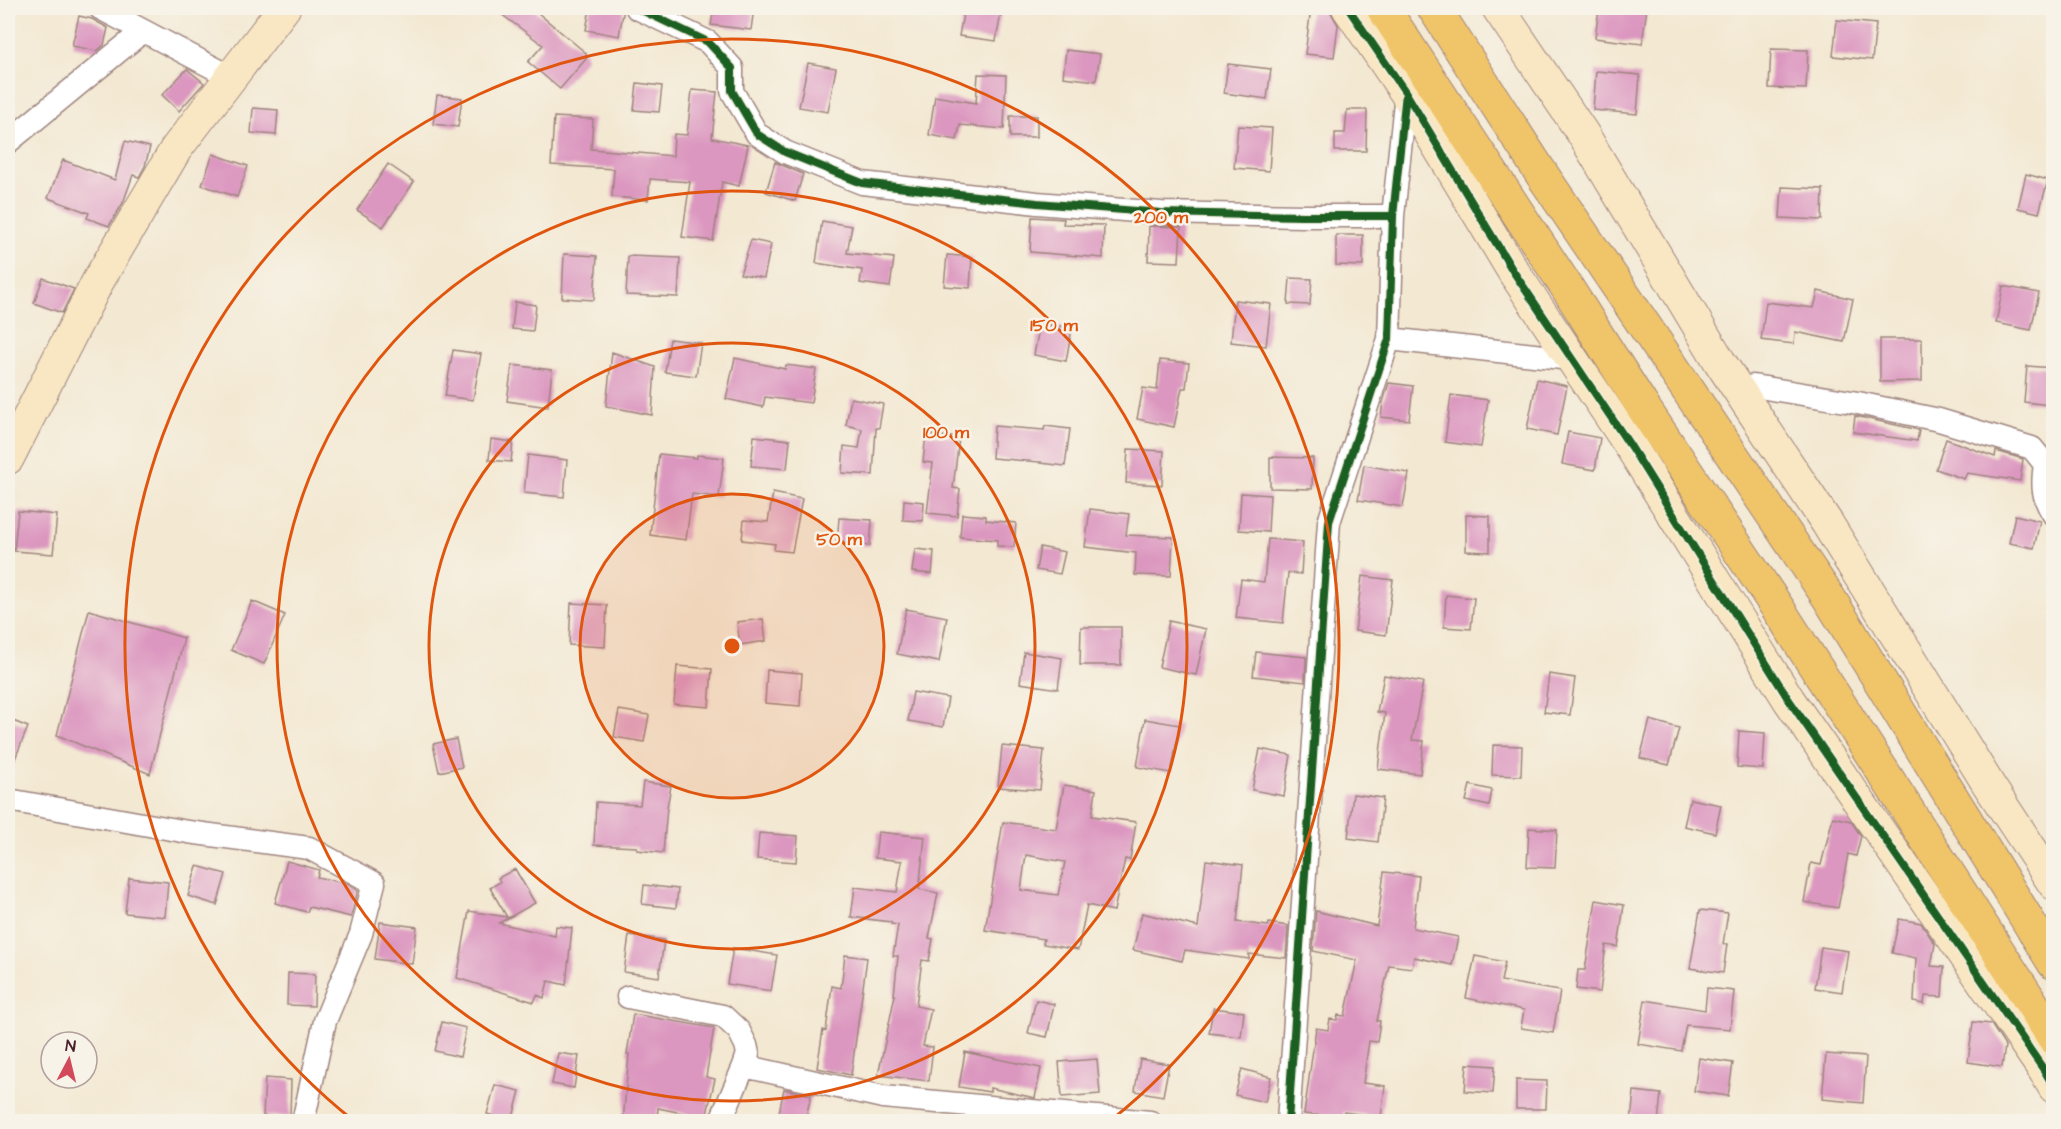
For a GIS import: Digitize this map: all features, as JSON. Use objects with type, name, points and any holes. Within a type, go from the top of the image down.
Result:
[{"type":"highway","points":[[1383,8],[1566,285],[1641,404],[1777,607],[2054,1038]]},
{"type":"highway","points":[[1434,8],[1547,182],[1829,598],[2054,963]]},
{"type":"street","points":[[100,8],[231,77]]},
{"type":"street","points":[[8,458],[98,281],[176,149],[284,8]]},
{"type":"street","points":[[637,8],[708,42],[732,68],[732,91],[757,134],[785,152],[862,183],[1037,203],[1161,213],[1393,216]]},
{"type":"street","points":[[1348,8],[1406,93],[1513,271],[1631,447],[1789,700],[2054,1087]]},
{"type":"street","points":[[1498,8],[1584,134],[1719,362],[1827,523],[1983,777],[2054,884]]},
{"type":"street","points":[[8,142],[143,31]]},
{"type":"street","points":[[1288,1122],[1329,522],[1389,339],[1393,216],[1406,93]]},
{"type":"street","points":[[1389,339],[1571,359]]},
{"type":"street","points":[[1754,386],[1858,403],[1939,420],[2032,448],[2045,464],[2042,488],[2046,504],[2054,515]]},
{"type":"street","points":[[8,800],[188,832],[309,848],[374,883],[361,934],[324,1021],[303,1122]]},
{"type":"street","points":[[628,997],[723,1016],[739,1031],[748,1054],[720,1122]]},
{"type":"street","points":[[744,1066],[883,1097],[1150,1122]]},
{"type":"building","points":[[493,8],[532,8],[586,53],[586,59],[560,89],[528,62],[543,45]]},
{"type":"building","points":[[590,8],[624,8],[619,36],[586,30]]},
{"type":"building","points":[[714,8],[754,8],[751,30],[711,25]]},
{"type":"building","points":[[964,8],[1002,8],[996,41],[959,36]]},
{"type":"building","points":[[1311,8],[1330,11],[1338,25],[1334,57],[1305,54]]},
{"type":"building","points":[[1599,8],[1647,8],[1642,44],[1595,38]]},
{"type":"building","points":[[79,16],[92,19],[108,28],[104,45],[97,51],[72,46]]},
{"type":"building","points":[[1837,20],[1876,24],[1872,60],[1833,56]]},
{"type":"building","points":[[1771,49],[1808,50],[1806,89],[1769,88]]},
{"type":"building","points":[[1066,50],[1100,54],[1096,81],[1063,77]]},
{"type":"building","points":[[808,63],[836,68],[828,112],[799,107]]},
{"type":"building","points":[[1228,64],[1271,69],[1267,99],[1224,93]]},
{"type":"building","points":[[187,69],[204,83],[179,111],[162,95]]},
{"type":"building","points":[[1596,71],[1640,75],[1637,114],[1593,110]]},
{"type":"building","points":[[978,74],[1006,75],[1004,129],[960,125],[957,140],[929,135],[935,96],[976,103]]},
{"type":"building","points":[[637,83],[662,86],[659,112],[634,110]]},
{"type":"building","points":[[692,90],[717,92],[712,138],[748,145],[739,186],[722,182],[713,241],[682,237],[690,182],[650,179],[648,200],[612,197],[614,169],[551,165],[554,117],[593,119],[591,149],[673,156],[674,134],[687,135]]},
{"type":"building","points":[[437,95],[462,98],[458,127],[433,124]]},
{"type":"building","points":[[253,108],[278,110],[276,135],[251,133]]},
{"type":"building","points":[[1347,110],[1367,110],[1366,151],[1335,151],[1335,133],[1345,133]]},
{"type":"building","points":[[1010,116],[1037,116],[1037,137],[1010,137]]},
{"type":"building","points":[[1238,126],[1272,128],[1269,171],[1234,168]]},
{"type":"building","points":[[125,141],[150,147],[145,166],[139,177],[133,175],[123,203],[109,226],[87,218],[89,213],[48,198],[63,160],[115,180]]},
{"type":"building","points":[[213,154],[248,166],[237,197],[202,185]]},
{"type":"building","points":[[775,162],[803,174],[795,201],[766,192]]},
{"type":"building","points":[[388,164],[414,182],[383,227],[357,210]]},
{"type":"building","points":[[2026,174],[2048,180],[2039,213],[2018,208]]},
{"type":"building","points":[[1782,187],[1823,189],[1822,220],[1780,218]]},
{"type":"building","points":[[1032,217],[1064,219],[1063,224],[1104,225],[1103,258],[1030,252]]},
{"type":"building","points":[[822,221],[852,226],[847,253],[894,258],[890,287],[860,283],[862,270],[816,263]]},
{"type":"building","points":[[1149,226],[1181,227],[1179,262],[1148,261]]},
{"type":"building","points":[[1336,235],[1363,235],[1363,266],[1336,265]]},
{"type":"building","points":[[751,240],[771,244],[764,278],[740,274]]},
{"type":"building","points":[[564,254],[597,256],[594,300],[562,298]]},
{"type":"building","points":[[947,255],[972,257],[970,288],[944,286]]},
{"type":"building","points":[[628,256],[680,258],[678,297],[626,295]]},
{"type":"building","points":[[43,278],[74,289],[62,313],[34,303]]},
{"type":"building","points":[[1290,278],[1312,279],[1310,305],[1288,304]]},
{"type":"building","points":[[2003,286],[2039,293],[2031,330],[1996,323]]},
{"type":"building","points":[[1818,291],[1853,299],[1844,342],[1795,332],[1794,344],[1761,340],[1766,302],[1814,308]]},
{"type":"building","points":[[1235,300],[1271,304],[1266,346],[1231,342]]},
{"type":"building","points":[[515,302],[536,305],[533,331],[512,329]]},
{"type":"building","points":[[1040,323],[1072,328],[1066,361],[1034,355]]},
{"type":"building","points":[[670,339],[701,343],[696,376],[665,372]]},
{"type":"building","points":[[1880,339],[1922,339],[1922,381],[1880,382]]},
{"type":"building","points":[[453,350],[481,354],[473,400],[445,396]]},
{"type":"building","points":[[612,352],[655,367],[652,415],[606,406]]},
{"type":"building","points":[[735,358],[785,369],[786,365],[816,369],[811,403],[765,397],[763,407],[726,399]]},
{"type":"building","points":[[1160,360],[1189,363],[1186,388],[1182,388],[1174,427],[1137,419],[1143,388],[1157,390]]},
{"type":"building","points":[[512,365],[552,370],[548,407],[507,401]]},
{"type":"building","points":[[2027,366],[2053,368],[2049,405],[2024,402]]},
{"type":"building","points":[[1537,379],[1567,386],[1557,435],[1527,429]]},
{"type":"building","points":[[1389,383],[1413,386],[1409,420],[1381,417]]},
{"type":"building","points":[[1451,395],[1488,400],[1481,447],[1445,442]]},
{"type":"building","points":[[851,398],[883,404],[879,428],[876,428],[873,475],[842,473],[844,446],[859,448],[862,429],[846,425]]},
{"type":"building","points":[[1855,416],[1919,430],[1917,441],[1853,432]]},
{"type":"building","points":[[994,426],[1044,430],[1045,426],[1070,429],[1065,466],[992,458]]},
{"type":"building","points":[[1568,432],[1600,438],[1595,470],[1562,464]]},
{"type":"building","points":[[926,434],[959,438],[953,488],[960,489],[957,516],[927,513],[933,463],[923,462]]},
{"type":"building","points":[[754,436],[790,440],[787,469],[751,466]]},
{"type":"building","points":[[491,439],[513,442],[511,462],[489,460]]},
{"type":"building","points":[[1946,439],[1995,457],[1996,451],[2023,459],[2020,481],[1967,473],[1964,479],[1936,469]]},
{"type":"building","points":[[1128,449],[1164,451],[1162,485],[1126,483]]},
{"type":"building","points":[[659,454],[724,458],[719,497],[692,494],[686,540],[650,535]]},
{"type":"building","points":[[528,455],[567,460],[564,497],[524,493]]},
{"type":"building","points":[[1270,457],[1313,458],[1312,489],[1270,488]]},
{"type":"building","points":[[1364,465],[1409,473],[1403,507],[1358,500]]},
{"type":"building","points":[[773,493],[802,499],[792,552],[774,550],[775,544],[742,540],[744,520],[768,522]]},
{"type":"building","points":[[1241,493],[1270,495],[1268,532],[1239,530]]},
{"type":"building","points":[[904,500],[924,502],[923,521],[903,520]]},
{"type":"building","points":[[1090,509],[1129,514],[1126,535],[1173,537],[1171,576],[1135,575],[1136,553],[1085,547]]},
{"type":"building","points":[[18,511],[57,515],[53,554],[14,551]]},
{"type":"building","points":[[962,514],[986,516],[986,520],[1016,523],[1014,547],[997,546],[997,540],[960,537]]},
{"type":"building","points":[[1466,515],[1490,516],[1490,552],[1466,551]]},
{"type":"building","points":[[2015,515],[2040,521],[2034,548],[2009,543]]},
{"type":"building","points":[[839,518],[872,520],[870,546],[837,543]]},
{"type":"building","points":[[1268,539],[1303,542],[1301,574],[1288,573],[1283,623],[1236,618],[1241,579],[1264,582]]},
{"type":"building","points":[[1040,547],[1065,552],[1060,574],[1036,570]]},
{"type":"building","points":[[915,549],[934,551],[932,574],[912,572]]},
{"type":"building","points":[[1362,576],[1393,580],[1386,635],[1355,631]]},
{"type":"building","points":[[1446,595],[1474,598],[1471,629],[1444,627]]},
{"type":"building","points":[[252,601],[285,615],[264,664],[231,650]]},
{"type":"building","points":[[571,603],[607,605],[605,647],[569,645]]},
{"type":"building","points":[[906,609],[947,617],[939,662],[897,654]]},
{"type":"building","points":[[89,610],[184,638],[150,774],[57,735]]},
{"type":"building","points":[[763,619],[766,641],[740,645],[737,622]]},
{"type":"building","points":[[1169,621],[1206,629],[1196,675],[1159,667]]},
{"type":"building","points":[[1081,627],[1121,627],[1121,665],[1080,665]]},
{"type":"building","points":[[1024,652],[1062,658],[1058,689],[1020,683]]},
{"type":"building","points":[[1256,652],[1306,657],[1305,682],[1253,676]]},
{"type":"building","points":[[677,666],[712,669],[709,707],[674,704]]},
{"type":"building","points":[[767,670],[802,673],[800,706],[765,703]]},
{"type":"building","points":[[1549,674],[1575,678],[1570,715],[1544,712]]},
{"type":"building","points":[[1384,675],[1423,682],[1412,740],[1424,741],[1420,774],[1378,769],[1385,713],[1377,712]]},
{"type":"building","points":[[913,692],[948,698],[943,727],[908,721]]},
{"type":"building","points":[[619,710],[649,715],[644,742],[614,737]]},
{"type":"building","points":[[8,719],[28,727],[8,776]]},
{"type":"building","points":[[1145,719],[1180,725],[1171,773],[1137,767]]},
{"type":"building","points":[[1650,720],[1679,728],[1669,765],[1640,758]]},
{"type":"building","points":[[1739,731],[1765,733],[1763,769],[1737,767]]},
{"type":"building","points":[[456,739],[462,767],[439,772],[433,744]]},
{"type":"building","points":[[1493,745],[1522,746],[1521,776],[1492,775]]},
{"type":"building","points":[[1002,746],[1044,750],[1040,790],[998,787]]},
{"type":"building","points":[[1260,749],[1291,755],[1284,796],[1252,790]]},
{"type":"building","points":[[643,782],[671,786],[663,853],[637,850],[637,847],[594,845],[596,802],[640,805]]},
{"type":"building","points":[[1064,785],[1096,790],[1092,816],[1136,822],[1130,860],[1125,859],[1114,911],[1087,905],[1078,950],[1043,944],[1044,939],[985,930],[1003,822],[1056,829]],"holes":[[[1026,855],[1065,862],[1058,895],[1021,890]]]},
{"type":"building","points":[[1470,785],[1492,790],[1489,806],[1466,801]]},
{"type":"building","points":[[1353,794],[1383,798],[1378,842],[1348,838]]},
{"type":"building","points":[[1690,799],[1721,805],[1715,833],[1684,826]]},
{"type":"building","points":[[1833,817],[1851,821],[1861,836],[1856,856],[1848,854],[1838,908],[1804,902],[1811,863],[1821,865]]},
{"type":"building","points":[[1529,828],[1557,830],[1555,868],[1527,867]]},
{"type":"building","points":[[878,832],[925,837],[919,889],[938,893],[929,938],[933,939],[929,961],[922,960],[916,1006],[931,1009],[923,1046],[933,1047],[929,1081],[878,1075],[895,995],[898,956],[893,956],[898,925],[851,917],[855,887],[897,892],[902,861],[875,858]]},
{"type":"building","points":[[759,833],[798,836],[796,862],[757,859]]},
{"type":"building","points":[[1206,860],[1243,865],[1237,922],[1288,926],[1286,958],[1249,954],[1249,959],[1185,950],[1182,961],[1133,950],[1142,913],[1198,927]]},
{"type":"building","points":[[287,861],[319,870],[317,877],[348,884],[358,890],[351,917],[309,907],[307,912],[275,903]]},
{"type":"building","points":[[197,866],[226,874],[217,905],[188,896]]},
{"type":"building","points":[[515,869],[535,903],[499,923],[555,936],[556,926],[572,928],[566,985],[548,981],[544,998],[537,995],[534,1002],[457,978],[469,911],[507,917],[490,888],[500,882],[498,878]]},
{"type":"building","points":[[1384,872],[1419,876],[1413,928],[1458,937],[1452,965],[1414,957],[1412,968],[1389,965],[1377,1021],[1380,1021],[1377,1042],[1369,1041],[1363,1083],[1385,1086],[1381,1117],[1344,1112],[1343,1118],[1304,1114],[1316,1028],[1328,1030],[1330,1019],[1337,1020],[1338,1015],[1345,1016],[1357,960],[1313,951],[1316,911],[1377,926]]},
{"type":"building","points":[[129,878],[168,882],[165,917],[125,913]]},
{"type":"building","points":[[644,885],[678,889],[676,908],[642,904]]},
{"type":"building","points":[[1596,900],[1624,905],[1618,947],[1606,945],[1600,992],[1576,989],[1578,970],[1585,970]]},
{"type":"building","points":[[1700,910],[1728,913],[1723,944],[1727,944],[1723,973],[1690,968]]},
{"type":"building","points":[[1899,919],[1921,923],[1935,944],[1931,966],[1944,967],[1942,997],[1925,996],[1924,1004],[1914,1002],[1916,958],[1892,953]]},
{"type":"building","points":[[380,922],[417,927],[412,964],[375,959]]},
{"type":"building","points":[[629,935],[664,940],[659,977],[624,972]]},
{"type":"building","points":[[1821,947],[1848,951],[1842,992],[1815,988]]},
{"type":"building","points":[[733,948],[777,955],[771,991],[727,984]]},
{"type":"building","points":[[845,955],[867,958],[851,1075],[817,1068],[823,1030],[826,1031],[832,986],[841,988]]},
{"type":"building","points":[[1475,956],[1505,962],[1501,981],[1560,991],[1553,1033],[1521,1028],[1524,1010],[1466,998]]},
{"type":"building","points":[[288,973],[315,974],[314,1006],[287,1005]]},
{"type":"building","points":[[1707,988],[1734,991],[1730,1029],[1686,1025],[1681,1051],[1638,1044],[1645,1000],[1705,1010]]},
{"type":"building","points":[[1036,1000],[1054,1004],[1047,1037],[1028,1033]]},
{"type":"building","points":[[1213,1008],[1244,1012],[1241,1037],[1209,1033]]},
{"type":"building","points":[[633,1014],[714,1028],[706,1077],[715,1079],[706,1118],[658,1108],[657,1122],[623,1122],[629,1054],[627,1054]]},
{"type":"building","points":[[442,1022],[466,1028],[460,1057],[435,1051]]},
{"type":"building","points":[[1973,1022],[1991,1024],[2005,1046],[2002,1067],[1968,1062]]},
{"type":"building","points":[[965,1052],[1041,1068],[1035,1098],[990,1088],[990,1092],[959,1087]]},
{"type":"building","points":[[558,1053],[579,1056],[574,1088],[552,1084]]},
{"type":"building","points":[[1826,1054],[1866,1057],[1863,1103],[1822,1099]]},
{"type":"building","points":[[1699,1058],[1733,1063],[1728,1096],[1694,1091]]},
{"type":"building","points":[[1097,1059],[1100,1094],[1062,1097],[1059,1062]]},
{"type":"building","points":[[1140,1059],[1169,1064],[1163,1096],[1135,1091]]},
{"type":"building","points":[[1467,1064],[1495,1066],[1493,1093],[1465,1091]]},
{"type":"building","points":[[1242,1069],[1271,1077],[1265,1102],[1235,1095]]},
{"type":"building","points":[[265,1078],[291,1080],[290,1117],[263,1116]]},
{"type":"building","points":[[1516,1080],[1547,1081],[1546,1109],[1516,1109]]},
{"type":"building","points":[[495,1085],[520,1091],[512,1121],[487,1114]]},
{"type":"building","points":[[784,1089],[811,1095],[805,1122],[777,1122]]},
{"type":"building","points":[[1634,1091],[1661,1094],[1658,1122],[1631,1122]]},
{"type":"cycle path","points":[[637,8],[708,42],[732,68],[732,91],[757,134],[785,152],[862,183],[1037,203],[1161,213],[1393,216]]},
{"type":"cycle path","points":[[1348,8],[1406,93],[1513,271],[1631,447],[1789,700],[2054,1087]]},
{"type":"cycle path","points":[[1288,1122],[1329,522],[1389,339],[1393,216],[1406,93]]}]
